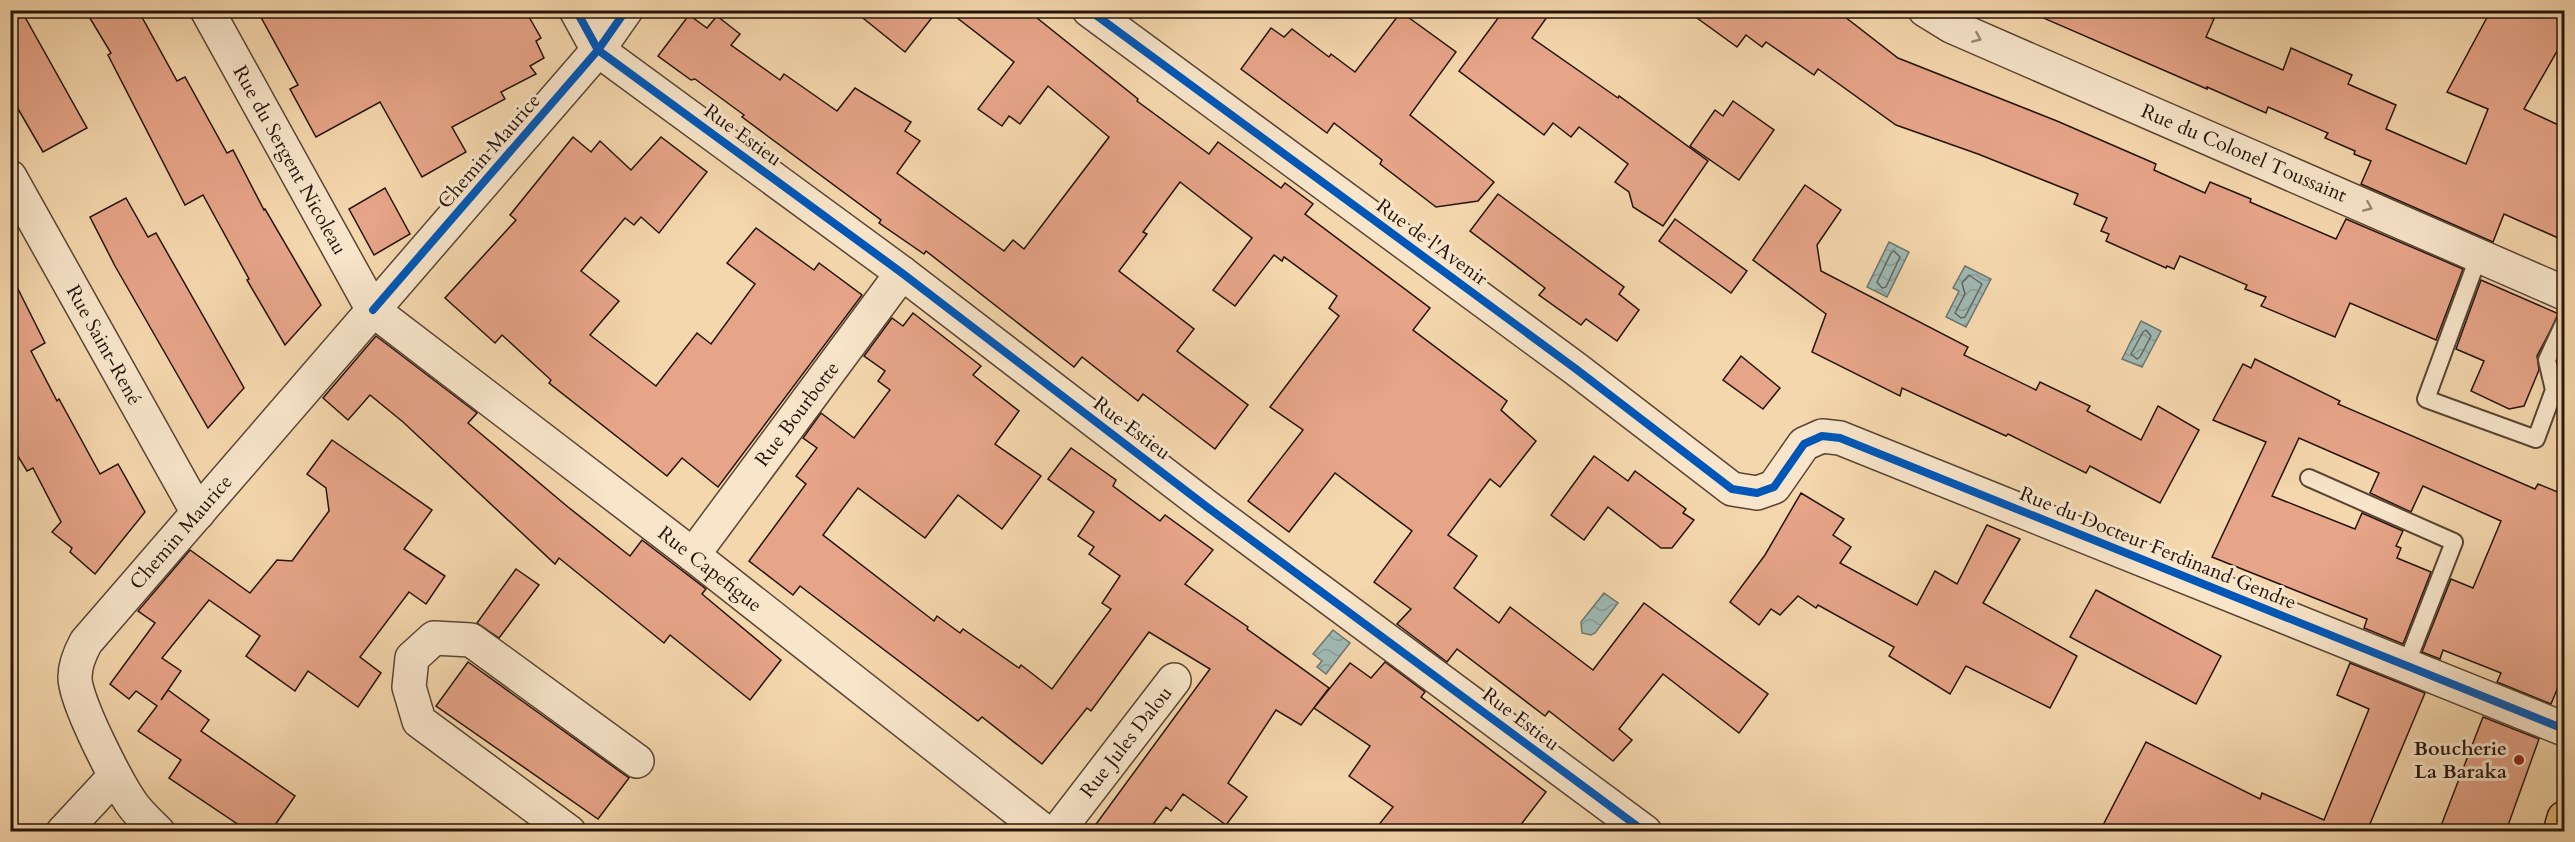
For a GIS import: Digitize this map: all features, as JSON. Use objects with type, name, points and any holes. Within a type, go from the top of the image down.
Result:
[{"type":"main road","points":[[2560,831],[2565,818]]},
{"type":"street","name":"Rue du Sergent Nicoleau","points":[[207,10],[373,310]]},
{"type":"street","points":[[576,10],[598,50]]},
{"type":"street","name":"Chemin Maurice","points":[[158,831],[133,806],[115,776],[79,699],[74,679],[78,659],[86,642],[598,50],[626,10]]},
{"type":"street","name":"Rue de l'Avenir","points":[[1089,10],[1576,369],[1732,489],[1757,493]]},
{"type":"street","name":"Rue du Colonel Toussaint","points":[[1925,10],[1951,26],[2565,292]]},
{"type":"street","name":"Rue Estieu","points":[[598,50],[902,273],[1207,507],[1646,831]]},
{"type":"street","name":"Rue Saint-René","points":[[10,177],[198,513]]},
{"type":"street","name":"Rue Bourbotte","points":[[693,555],[902,273]]},
{"type":"street","name":"Rue Capefigue","points":[[373,310],[693,555],[1045,831]]},
{"type":"street","name":"Rue du Docteur Ferdinand Gendre","points":[[1757,493],[1774,488],[1803,444],[1822,436],[1840,438],[2565,729]]},
{"type":"street","points":[[569,831],[419,721],[410,687],[412,658],[434,638],[471,640],[637,761]]},
{"type":"street","name":"Rue Jules Dalou","points":[[1057,831],[1174,680]]},
{"type":"street","points":[[63,831],[115,776]]},
{"type":"lane","points":[[2479,255],[2426,399],[2536,439],[2554,390],[2547,360],[2565,323]]},
{"type":"lane","points":[[2309,478],[2454,542],[2406,665]]},
{"type":"water","points":[[1889,242],[1909,252],[1887,297],[1867,287]]},
{"type":"water","points":[[1965,266],[1991,279],[1966,327],[1946,317],[1959,291],[1953,288]]},
{"type":"water","points":[[2141,321],[2161,331],[2142,367],[2122,359]]},
{"type":"water","points":[[1604,593],[1618,603],[1595,633],[1591,635],[1582,633],[1581,622]]},
{"type":"water","points":[[1333,630],[1350,643],[1326,674],[1317,667],[1322,661],[1313,654]]},
{"type":"building","points":[[10,10],[21,10],[87,128],[43,152],[10,95]]},
{"type":"building","points":[[85,10],[138,10],[177,81],[185,77],[227,153],[233,150],[264,210],[321,305],[285,345],[247,280],[249,279],[203,195],[185,205],[108,55],[111,53]]},
{"type":"building","points":[[257,10],[525,10],[541,38],[536,41],[544,58],[530,66],[536,74],[501,92],[505,99],[452,127],[466,152],[422,177],[380,102],[316,137],[290,89],[298,85]]},
{"type":"building","points":[[853,10],[938,10],[905,52]]},
{"type":"building","points":[[947,10],[1027,10],[1138,99],[1137,101],[1209,154],[1218,142],[1281,188],[1285,183],[1313,204],[1305,214],[1430,308],[1413,330],[1507,401],[1501,410],[1536,441],[1500,487],[1490,479],[1448,535],[1477,556],[1454,588],[1499,623],[1510,607],[1593,670],[1644,603],[1768,694],[1739,733],[1663,674],[1619,729],[1632,740],[1613,761],[1549,711],[1545,716],[1457,649],[1447,662],[1397,624],[1411,609],[1374,582],[1412,531],[1335,473],[1289,532],[1248,501],[1303,430],[1270,407],[1339,316],[1329,308],[1337,296],[1284,257],[1282,261],[1274,255],[1235,306],[1213,290],[1252,238],[1180,182],[1143,232],[1147,234],[1119,271],[1194,329],[1177,351],[1248,405],[1215,449],[1143,394],[1138,401],[1082,357],[1074,367],[926,251],[924,254],[879,223],[881,220],[742,117],[744,115],[695,79],[691,80],[658,56],[689,15],[707,28],[717,16],[740,34],[731,45],[780,80],[784,74],[837,111],[855,88],[911,122],[905,131],[920,141],[897,173],[1004,251],[1013,240],[1024,249],[1109,137],[1048,86],[1020,124],[1009,116],[1002,126],[978,109],[1014,62]]},
{"type":"building","points":[[1504,10],[1552,10],[1532,38],[1618,98],[1619,96],[1708,161],[1663,226],[1633,207],[1629,192],[1615,182],[1628,164],[1579,127],[1571,137],[1553,123],[1544,135],[1459,71]]},
{"type":"building","points":[[1686,10],[1836,10],[1898,58],[2057,121],[2156,164],[2154,170],[2205,193],[2210,182],[2336,239],[2346,219],[2463,269],[2436,340],[2350,303],[2335,337],[2261,306],[2266,297],[2245,289],[2247,285],[2180,256],[2174,269],[2167,266],[2166,268],[2106,241],[2109,234],[2101,231],[2107,218],[2074,204],[2078,194],[1978,154],[1896,125],[1818,69],[1814,75],[1766,42],[1762,47],[1746,35],[1737,47]]},
{"type":"building","points":[[2025,10],[2194,10],[2214,19],[2206,37],[2283,70],[2291,48],[2352,75],[2348,84],[2396,105],[2386,129],[2466,164],[2488,109],[2447,92],[2491,10],[2565,10],[2565,37],[2524,109],[2565,128],[2565,241],[2504,214],[2493,242],[2361,184],[2371,161],[2325,138],[2328,133],[2268,107],[2266,113]]},
{"type":"building","points":[[1401,12],[1456,52],[1410,115],[1494,182],[1478,201],[1436,207],[1380,164],[1382,160],[1334,123],[1327,133],[1241,69],[1271,28],[1284,37],[1292,29],[1329,57],[1331,54],[1355,72]]},
{"type":"building","points":[[1733,101],[1774,130],[1739,180],[1690,146],[1715,110],[1723,116]]},
{"type":"building","points":[[573,137],[591,152],[600,141],[631,170],[661,137],[707,172],[659,233],[641,217],[634,225],[625,218],[581,271],[619,301],[590,335],[656,386],[697,333],[711,344],[755,284],[727,263],[756,228],[814,270],[819,263],[862,295],[718,487],[682,458],[667,476],[549,383],[551,380],[502,335],[495,343],[445,298],[516,220],[510,215]]},
{"type":"building","points":[[1805,185],[1841,210],[1817,245],[1821,271],[1968,347],[1964,355],[2036,390],[2040,382],[2090,406],[2087,411],[2141,440],[2158,406],[2199,430],[2160,503],[2090,466],[2086,473],[2008,434],[2006,436],[1902,388],[1900,396],[1812,352],[1826,314],[1753,260]]},
{"type":"building","points":[[385,188],[410,234],[374,255],[349,209]]},
{"type":"building","points":[[1498,194],[1624,287],[1619,294],[1639,310],[1617,341],[1586,319],[1581,325],[1539,295],[1545,288],[1470,231]]},
{"type":"building","points":[[126,198],[148,237],[156,233],[244,388],[208,428],[115,266],[90,217]]},
{"type":"building","points":[[1675,219],[1747,271],[1731,293],[1659,241]]},
{"type":"building","points":[[10,273],[45,343],[31,351],[57,401],[59,399],[100,474],[118,464],[145,512],[95,574],[70,552],[72,548],[52,532],[61,522],[33,468],[27,471],[10,443]]},
{"type":"building","points":[[2481,280],[2559,314],[2537,356],[2539,370],[2524,406],[2509,409],[2471,391],[2484,361],[2456,349]]},
{"type":"building","points":[[913,313],[981,366],[973,375],[1019,411],[995,444],[1041,476],[1002,529],[958,495],[925,538],[858,488],[823,535],[934,621],[937,616],[960,633],[963,629],[1019,668],[1021,665],[1052,689],[1111,609],[1102,603],[1120,576],[1089,554],[1094,547],[1078,536],[1094,512],[1048,479],[1071,448],[1116,480],[1113,486],[1160,521],[1165,515],[1213,550],[1185,584],[1248,627],[1247,629],[1329,688],[1301,725],[1276,710],[1228,783],[1247,797],[1226,825],[1183,794],[1171,811],[1166,807],[1148,831],[1091,831],[1210,669],[1149,632],[1091,711],[1087,708],[1042,764],[982,717],[978,721],[800,586],[793,595],[749,561],[806,484],[796,476],[817,448],[803,438],[821,413],[854,438],[890,390],[878,381],[885,371],[864,356],[892,318],[903,326]]},
{"type":"building","points":[[376,336],[477,413],[468,423],[568,507],[630,556],[642,540],[706,589],[702,594],[781,660],[750,700],[670,635],[664,643],[559,558],[555,564],[403,422],[370,395],[348,420],[323,398]]},
{"type":"building","points":[[2565,347],[2565,378],[2562,377],[2558,361]]},
{"type":"building","points":[[1741,356],[1780,388],[1763,409],[1723,380]]},
{"type":"building","points":[[2255,359],[2340,401],[2338,404],[2535,489],[2538,484],[2565,495],[2565,670],[2551,704],[2497,682],[2501,673],[2443,650],[2440,659],[2422,652],[2451,579],[2473,588],[2501,521],[2423,486],[2411,512],[2370,493],[2379,473],[2299,438],[2272,496],[2355,529],[2362,513],[2403,531],[2396,546],[2401,548],[2397,558],[2431,572],[2403,644],[2364,628],[2367,619],[2212,557],[2266,442],[2213,420],[2243,364],[2251,368]]},
{"type":"building","points":[[332,440],[432,510],[404,549],[445,576],[426,604],[409,592],[360,657],[381,673],[358,707],[308,671],[295,691],[246,656],[260,636],[209,600],[162,658],[181,671],[161,700],[168,690],[209,720],[201,731],[295,796],[271,831],[248,831],[169,778],[181,760],[138,731],[157,706],[136,691],[129,699],[110,684],[155,623],[138,611],[190,550],[250,593],[277,560],[292,561],[329,511],[326,488],[307,474]]},
{"type":"building","points":[[1594,456],[1628,481],[1635,471],[1686,509],[1683,513],[1694,520],[1672,548],[1661,548],[1608,507],[1584,540],[1551,515]]},
{"type":"building","points":[[1801,493],[1844,519],[1833,535],[1851,547],[1840,563],[1917,605],[1935,571],[1957,584],[1987,525],[2020,539],[1983,603],[2077,656],[2050,708],[1966,666],[1950,694],[1889,656],[1894,647],[1818,605],[1816,608],[1798,596],[1780,615],[1771,609],[1759,625],[1730,602],[1765,555]]},
{"type":"building","points":[[516,569],[539,585],[499,638],[477,623]]},
{"type":"building","points":[[2096,590],[2221,656],[2196,704],[2070,637]]},
{"type":"building","points":[[468,662],[629,778],[598,819],[436,706]]},
{"type":"building","points":[[1385,662],[1425,692],[1421,697],[1546,792],[1516,831],[1374,831],[1393,807],[1349,776],[1370,746],[1314,708],[1350,663],[1371,678]]},
{"type":"building","points":[[2350,663],[2425,693],[2367,831],[2100,831],[2146,742],[2260,799],[2262,793],[2324,820],[2369,709],[2337,695]]},
{"type":"building","points":[[2483,717],[2539,739],[2506,831],[2439,831]]},
{"type":"cycle path","points":[[576,10],[598,50],[902,273],[1207,507],[1645,832]]},
{"type":"cycle path","points":[[373,310],[598,50],[626,10]]},
{"type":"cycle path","points":[[1089,10],[1576,369],[1732,489],[1757,493],[1774,487],[1804,444],[1822,436],[1840,438],[2564,729]]},
{"type":"place","name":"Boucherie La Baraka","points":[[2519,760]]}]
